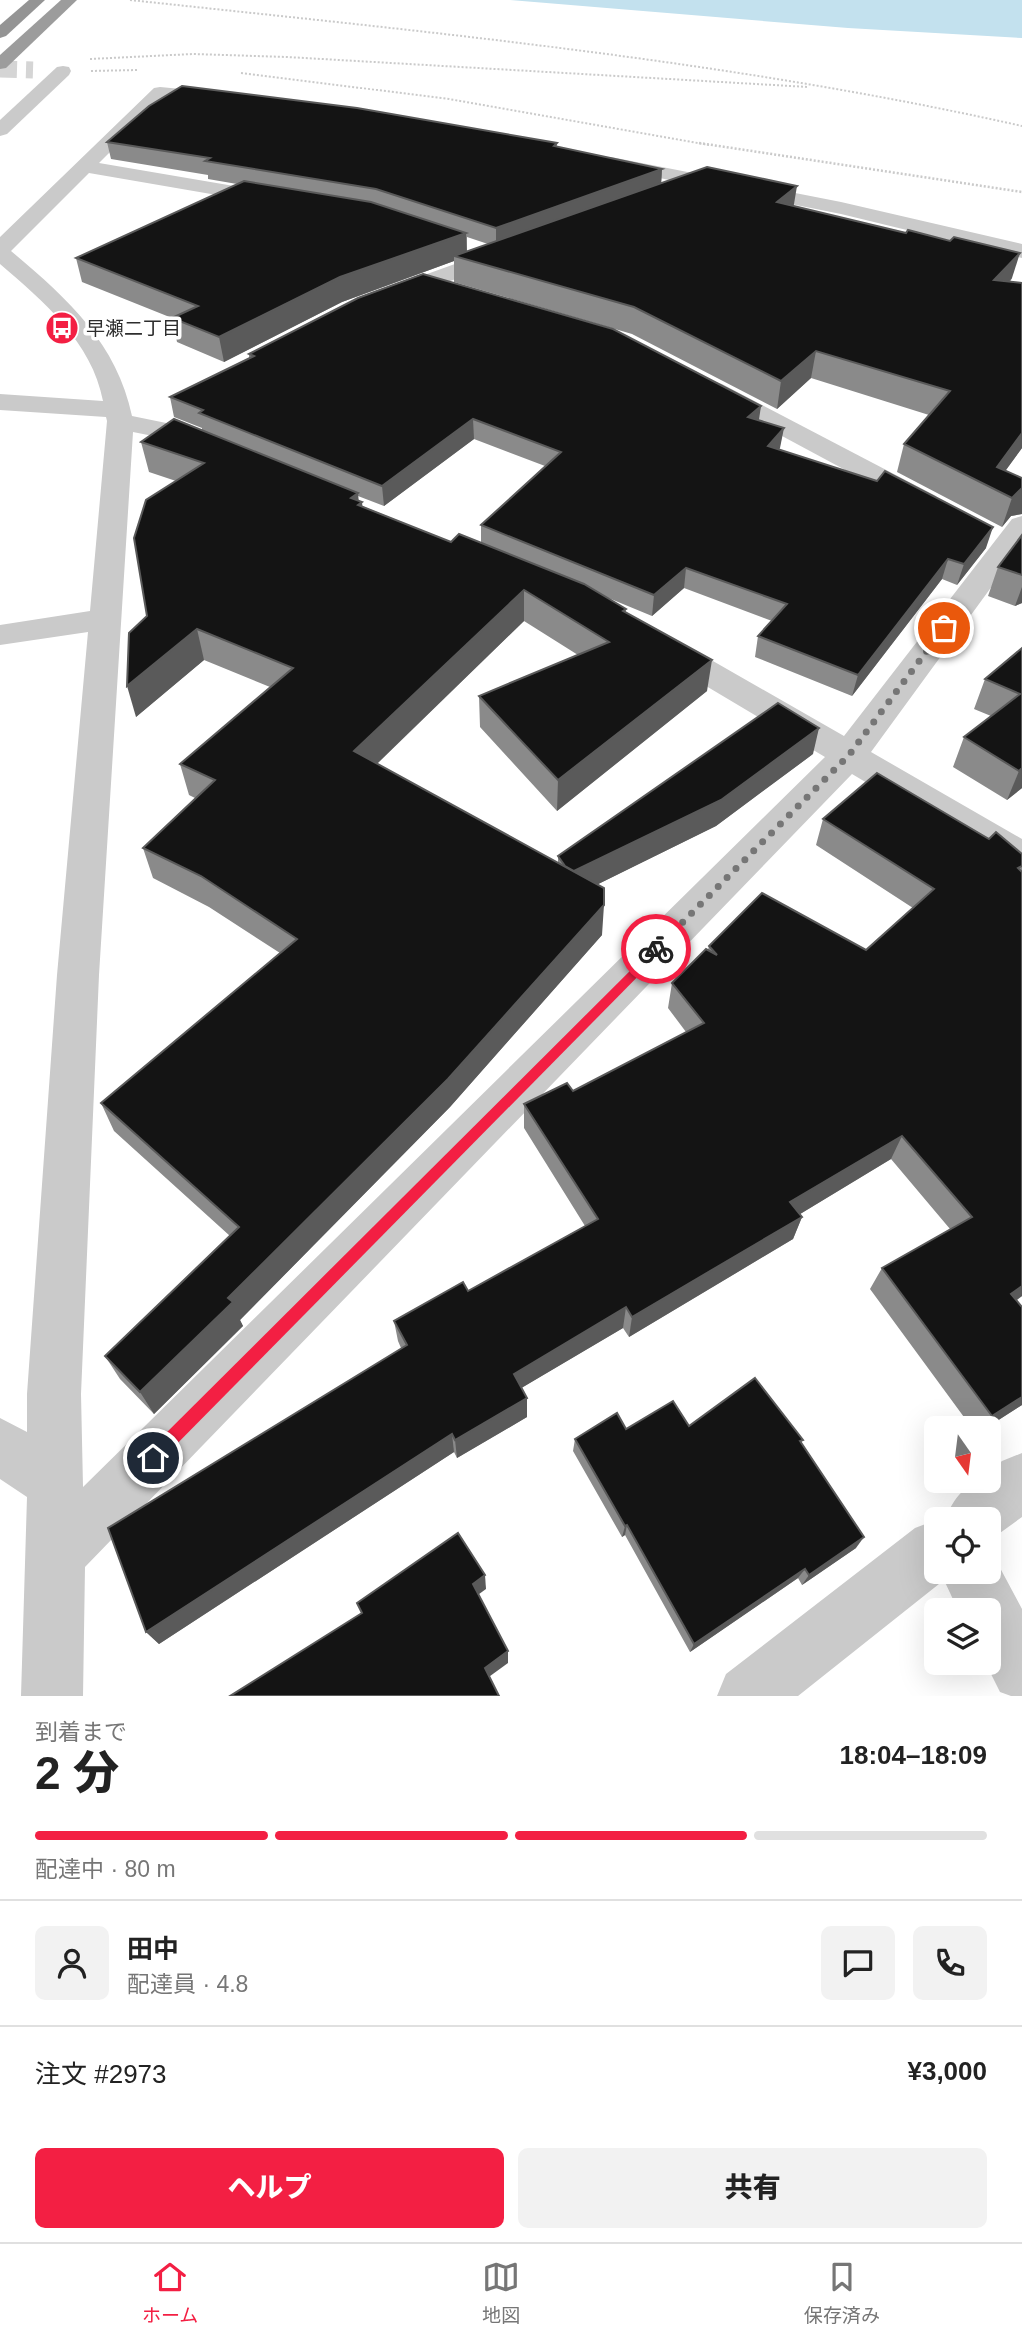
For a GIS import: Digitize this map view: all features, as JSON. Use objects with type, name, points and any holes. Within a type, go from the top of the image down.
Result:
[{"type":"highway","points":[[0,33],[38,0]]},
{"type":"highway","points":[[0,64],[70,0]]},
{"type":"street","points":[[43,70],[63,71]]},
{"type":"street","points":[[0,130],[63,71]]},
{"type":"street","points":[[52,1696],[56,1555],[54,1394],[77,988],[119,415],[106,367],[78,323],[0,251],[160,92],[240,100]]},
{"type":"street","points":[[595,160],[841,208],[1022,251]]},
{"type":"street","points":[[83,166],[297,203]]},
{"type":"street","points":[[666,194],[705,180]]},
{"type":"street","points":[[470,247],[496,256]]},
{"type":"street","points":[[363,305],[522,247]]},
{"type":"street","points":[[423,283],[463,295]]},
{"type":"street","points":[[694,379],[947,512]]},
{"type":"street","points":[[0,402],[119,415],[241,462]]},
{"type":"street","points":[[119,415],[163,406]]},
{"type":"street","points":[[56,1555],[849,755],[1004,533]]},
{"type":"street","points":[[0,635],[106,620]]},
{"type":"street","points":[[641,633],[1022,857]]},
{"type":"street","points":[[0,1446],[55,1483]]},
{"type":"street","points":[[989,1507],[1022,1481]]},
{"type":"street","points":[[748,1696],[924,1558]]},
{"type":"street","points":[[976,1584],[1022,1671]]},
{"type":"path","points":[[130,0],[413,30],[753,75],[951,110],[1022,126]]},
{"type":"path","points":[[151,57],[193,54],[287,57],[574,71],[832,89]]},
{"type":"path","points":[[63,71],[149,70]]},
{"type":"path","points":[[237,72],[449,99],[750,152],[1022,192]]},
{"type":"water","points":[[510,0],[1022,0],[1022,38],[848,28]]},
{"type":"building","points":[[182,86],[357,108],[557,143],[554,146],[662,169],[496,228],[376,189],[107,142],[149,106]]},
{"type":"building","points":[[707,167],[797,186],[777,202],[906,233],[908,230],[950,241],[954,237],[1020,253],[994,280],[1022,283],[1022,433],[997,467],[1022,478],[1022,488],[1012,498],[904,444],[950,391],[816,351],[781,381],[634,307],[454,256]]},
{"type":"building","points":[[244,181],[371,202],[466,233],[340,277],[219,337],[172,318],[198,306],[76,258]]},
{"type":"building","points":[[423,274],[613,329],[761,406],[748,417],[784,428],[768,446],[877,481],[885,471],[993,527],[964,564],[948,559],[858,675],[758,636],[787,604],[686,568],[654,595],[481,525],[561,452],[473,419],[382,486],[199,413],[203,410],[170,397],[254,356],[249,354],[358,298]]},
{"type":"building","points":[[174,419],[358,493],[351,498],[362,502],[358,505],[451,542],[459,534],[584,584],[626,609],[623,611],[712,660],[558,780],[479,696],[609,642],[524,590],[354,751],[604,888],[604,905],[448,1079],[228,1298],[233,1302],[140,1392],[105,1356],[239,1227],[101,1103],[297,939],[201,876],[143,848],[215,780],[180,764],[293,668],[197,629],[127,686],[129,633],[147,616],[134,538],[146,500],[204,463],[141,442]]},
{"type":"building","points":[[1022,535],[1022,575],[998,567]]},
{"type":"building","points":[[1022,648],[1022,768],[1019,771],[964,737],[1020,694],[985,679]]},
{"type":"building","points":[[778,703],[819,728],[721,800],[574,871],[565,866],[558,856]]},
{"type":"building","points":[[877,773],[989,839],[996,832],[1022,854],[1022,866],[1018,868],[1022,872],[1022,1286],[1011,1294],[1022,1307],[1022,1397],[992,1416],[882,1268],[972,1217],[902,1136],[790,1202],[802,1217],[632,1317],[626,1307],[514,1374],[527,1398],[455,1440],[452,1434],[146,1632],[108,1528],[407,1345],[394,1321],[463,1282],[468,1291],[598,1219],[524,1104],[567,1083],[573,1091],[704,1023],[672,983],[706,949],[717,955],[709,946],[762,893],[866,950],[934,889],[823,819]]},
{"type":"building","points":[[755,1378],[803,1440],[800,1441],[864,1537],[809,1575],[805,1569],[694,1644],[575,1439],[617,1413],[626,1429],[673,1401],[689,1426]]},
{"type":"building","points":[[458,1533],[485,1575],[473,1584],[508,1651],[485,1668],[499,1696],[230,1696],[362,1613],[357,1603]]},
{"type":"tunnel","points":[[0,69],[33,70]]},
{"type":"way so far","points":[[656,949],[849,755],[944,628]]},
{"type":"place","name":"早瀬二丁目","points":[[62,328]]},
{"type":"route","points":[[153,1458],[656,949]]}]
